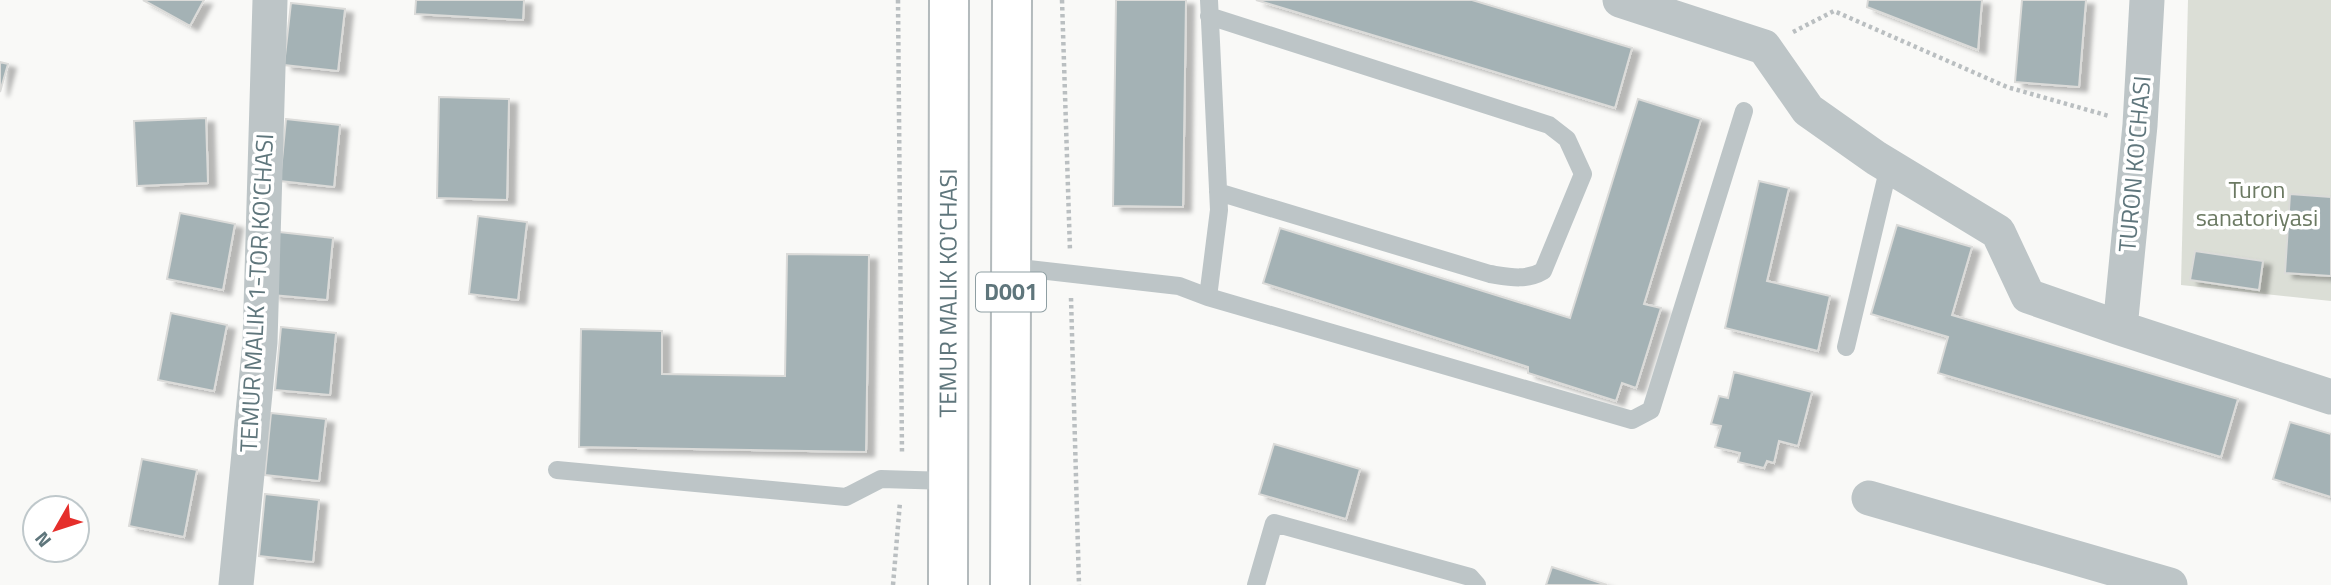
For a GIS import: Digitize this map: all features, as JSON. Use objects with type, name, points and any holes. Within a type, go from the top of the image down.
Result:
[{"type":"highway","name":"TEMUR MALIK KO'CHASI","points":[[948,585],[949,0]]},
{"type":"highway","name":"D001","points":[[1010,585],[1012,0]]},
{"type":"street","name":"TEMUR MALIK 1-TOR KO'CHASI","points":[[236,585],[260,342],[270,0]]},
{"type":"street","points":[[1620,0],[1764,47],[1808,110],[1888,166],[1998,232],[2028,296],[2331,397]]},
{"type":"street","name":"TURON KO'CHASI","points":[[2120,328],[2140,125],[2147,0]]},
{"type":"street","points":[[1868,498],[2170,585]]},
{"type":"lane","points":[[1208,297],[1219,210],[1218,192],[1209,8],[1549,125],[1567,139],[1583,174],[1543,271],[1534,277],[1517,279],[1490,274],[1218,192]]},
{"type":"lane","points":[[1011,267],[1179,286],[1208,297],[1632,420],[1651,410],[1744,111]]},
{"type":"lane","points":[[1846,347],[1888,166]]},
{"type":"lane","points":[[558,470],[846,497],[881,479],[948,481]]},
{"type":"lane","points":[[1256,585],[1274,523],[1470,577],[1477,585]]},
{"type":"path","points":[[893,585],[902,480],[898,0]]},
{"type":"path","points":[[1764,47],[1834,11],[2007,87],[2140,125]]},
{"type":"green space","name":"Turon sanatoriyasi","points":[[2188,0],[2331,0],[2331,301],[2181,285]]},
{"type":"building","points":[[143,0],[204,0],[190,26]]},
{"type":"building","points":[[416,0],[524,0],[523,20],[415,14]]},
{"type":"building","points":[[1116,0],[1186,0],[1183,207],[1113,206]]},
{"type":"building","points":[[1256,0],[1472,0],[1632,48],[1615,108]]},
{"type":"building","points":[[1868,0],[1982,0],[1978,50],[1867,7]]},
{"type":"building","points":[[2022,0],[2086,0],[2079,87],[2015,82]]},
{"type":"building","points":[[291,3],[345,9],[338,71],[284,65]]},
{"type":"building","points":[[0,62],[8,64],[0,92]]},
{"type":"building","points":[[439,97],[509,99],[507,200],[437,198]]},
{"type":"building","points":[[1638,99],[1701,119],[1644,304],[1661,308],[1636,388],[1622,383],[1616,401],[1528,373],[1528,367],[1263,283],[1280,228],[1570,318]]},
{"type":"building","points":[[206,118],[208,183],[137,186],[134,121]]},
{"type":"building","points":[[286,119],[340,125],[334,187],[280,181]]},
{"type":"building","points":[[1759,181],[1789,188],[1767,281],[1830,296],[1818,351],[1725,328]]},
{"type":"building","points":[[2290,194],[2331,197],[2331,276],[2285,273]]},
{"type":"building","points":[[180,213],[235,224],[223,290],[167,279]]},
{"type":"building","points":[[478,216],[527,222],[518,300],[469,294]]},
{"type":"building","points":[[1897,225],[1972,247],[1952,315],[2238,399],[2221,457],[1938,373],[1948,337],[1871,314]]},
{"type":"building","points":[[279,232],[333,238],[327,300],[272,295]]},
{"type":"building","points":[[2195,251],[2263,261],[2259,290],[2190,280]]},
{"type":"building","points":[[787,254],[869,255],[866,452],[579,447],[581,329],[662,331],[662,374],[785,376]]},
{"type":"building","points":[[171,313],[227,325],[214,391],[158,380]]},
{"type":"building","points":[[281,327],[336,333],[330,395],[275,390]]},
{"type":"building","points":[[1734,372],[1812,392],[1798,446],[1779,441],[1774,463],[1767,461],[1764,468],[1738,462],[1740,453],[1715,447],[1721,426],[1711,424],[1719,396],[1728,398]]},
{"type":"building","points":[[271,413],[326,419],[319,481],[265,475]]},
{"type":"building","points":[[2290,422],[2331,434],[2331,497],[2273,479]]},
{"type":"building","points":[[1274,444],[1360,469],[1346,519],[1259,494]]},
{"type":"building","points":[[142,459],[197,470],[184,537],[129,526]]},
{"type":"building","points":[[265,494],[319,500],[313,562],[259,556]]},
{"type":"building","points":[[1552,567],[1607,585],[1546,585]]}]
